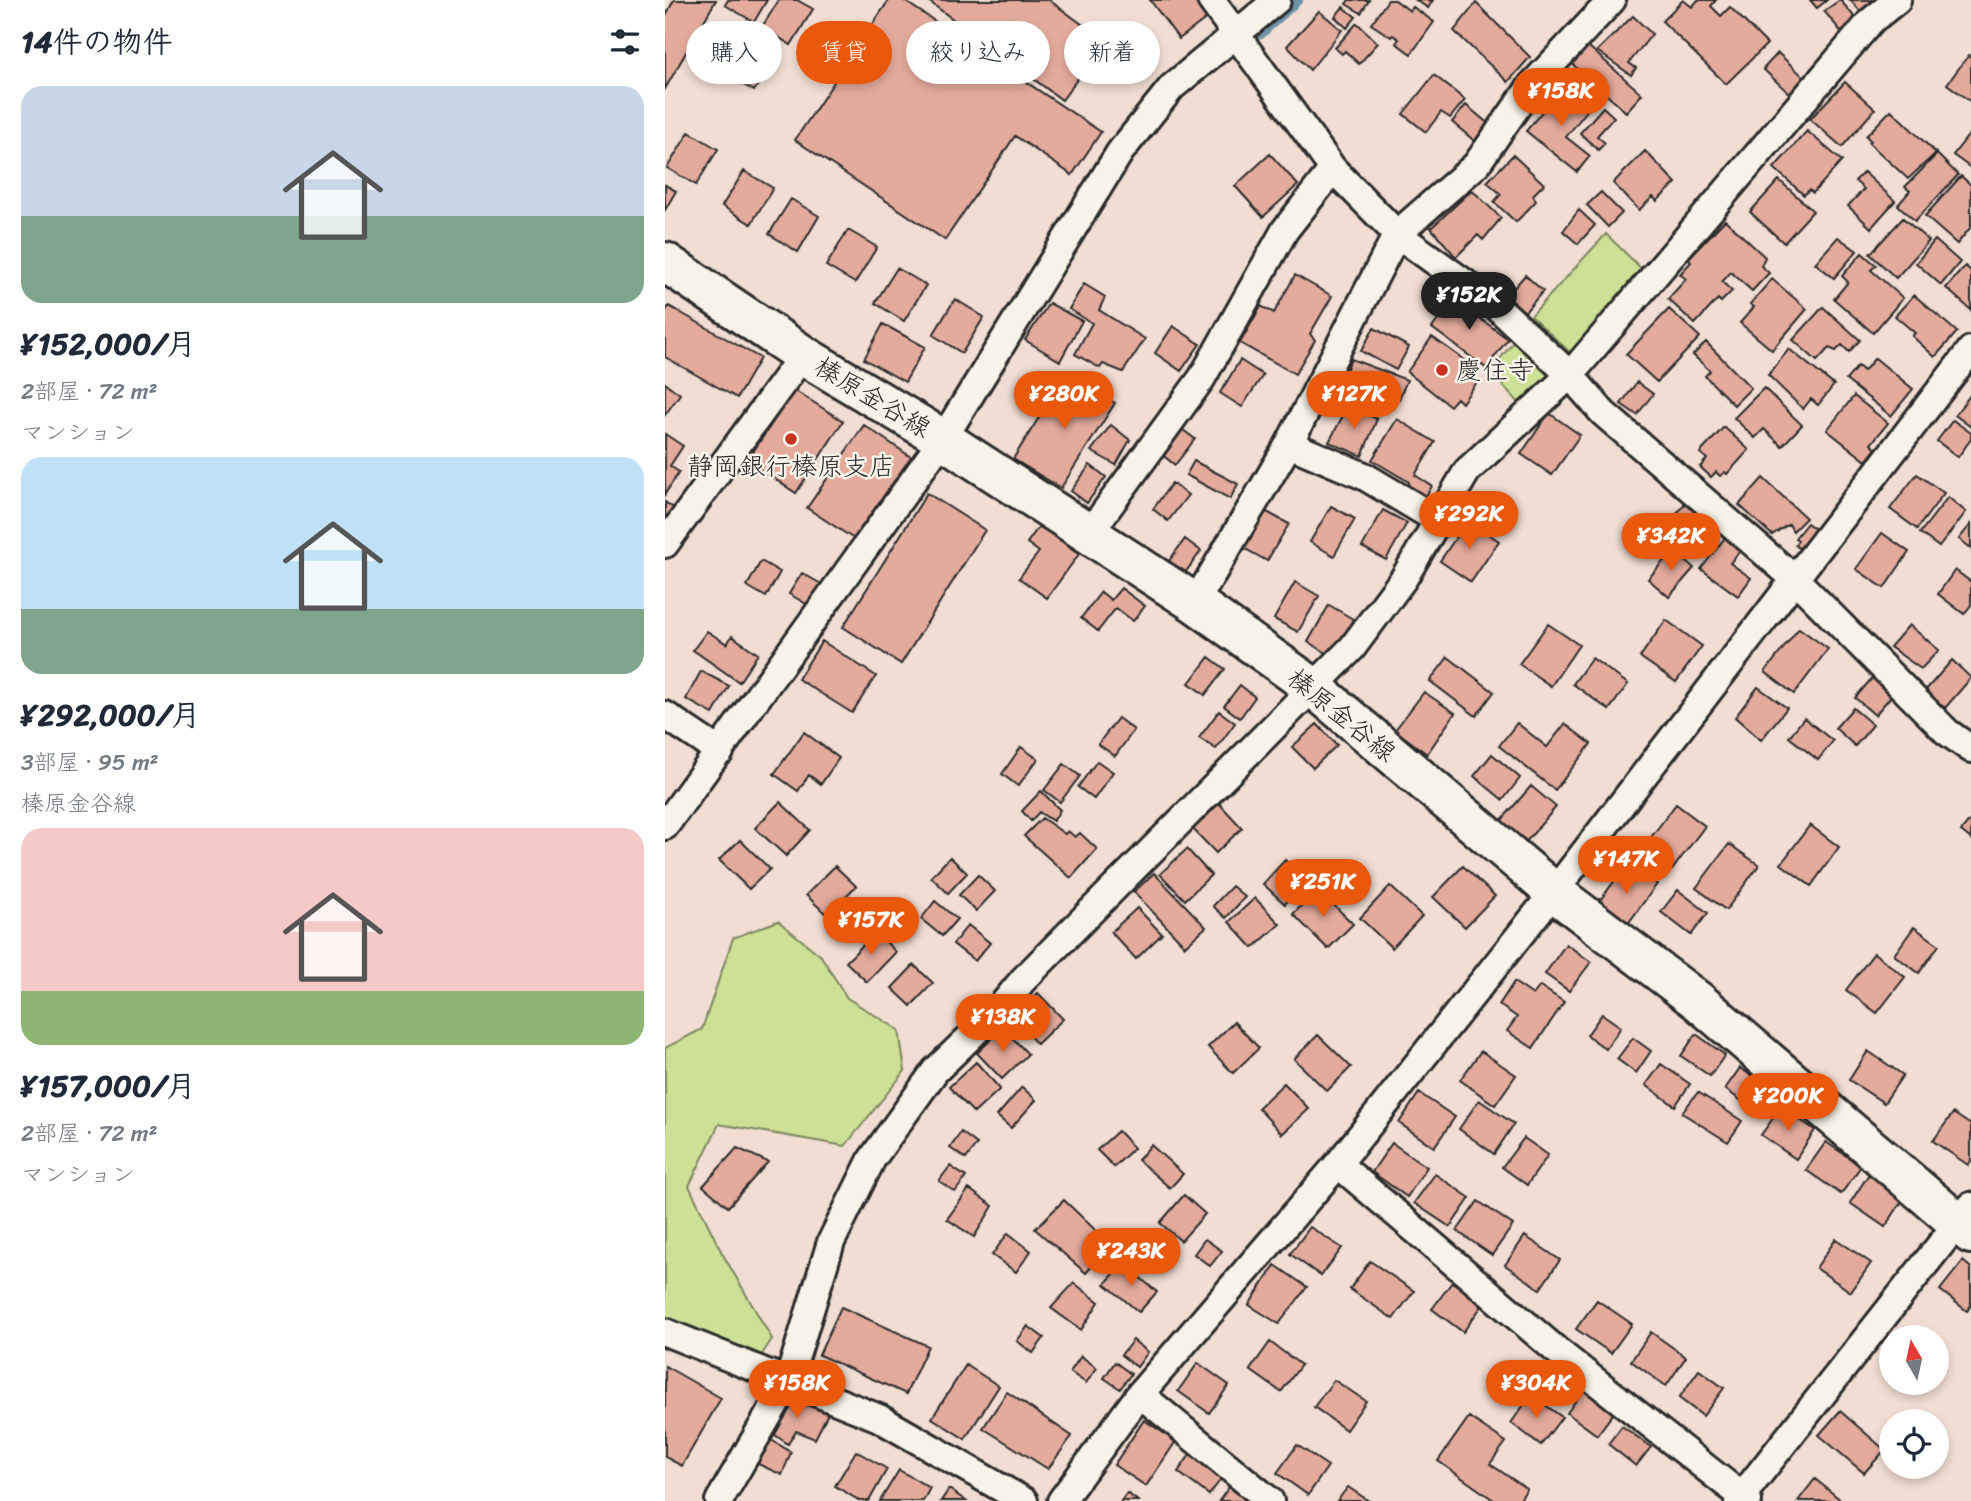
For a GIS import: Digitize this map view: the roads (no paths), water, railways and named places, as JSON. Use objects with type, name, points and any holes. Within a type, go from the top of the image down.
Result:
[{"type":"main road","name":"榛原金谷線","points":[[669,273],[943,439],[1195,603],[1314,688],[1554,892],[1698,1001],[1967,1221]]},
{"type":"street","points":[[1211,0],[1332,169],[1397,234],[1494,304],[1570,375],[1603,413],[1796,580],[1947,732],[1971,749]]},
{"type":"street","points":[[665,826],[943,439],[1120,152],[1172,87],[1277,0]]},
{"type":"street","points":[[1195,603],[1289,444],[1397,234],[1476,165],[1532,85],[1612,0]]},
{"type":"street","points":[[719,1501],[788,1382],[831,1242],[872,1159],[935,1071],[1352,648],[1404,578],[1436,519],[1467,471],[1570,375],[1871,21],[1897,0]]},
{"type":"street","points":[[1088,535],[1202,378],[1285,230],[1332,169]]},
{"type":"street","points":[[1061,1501],[1140,1394],[1338,1164],[1554,892],[1971,349]]},
{"type":"street","points":[[665,544],[803,355]]},
{"type":"street","points":[[1289,444],[1364,476],[1436,519]]},
{"type":"street","points":[[665,715],[720,752]]},
{"type":"street","points":[[1338,1164],[1556,1350],[1743,1499],[1967,1221]]},
{"type":"street","points":[[665,1332],[879,1418],[1024,1501]]},
{"type":"street","points":[[1140,1394],[1270,1501]]},
{"type":"waterway","points":[[1261,35],[1299,0]]},
{"type":"place","name":"慶住寺","points":[[1442,370]]},
{"type":"place","name":"静岡銀行榛原支店","points":[[791,439]]}]
